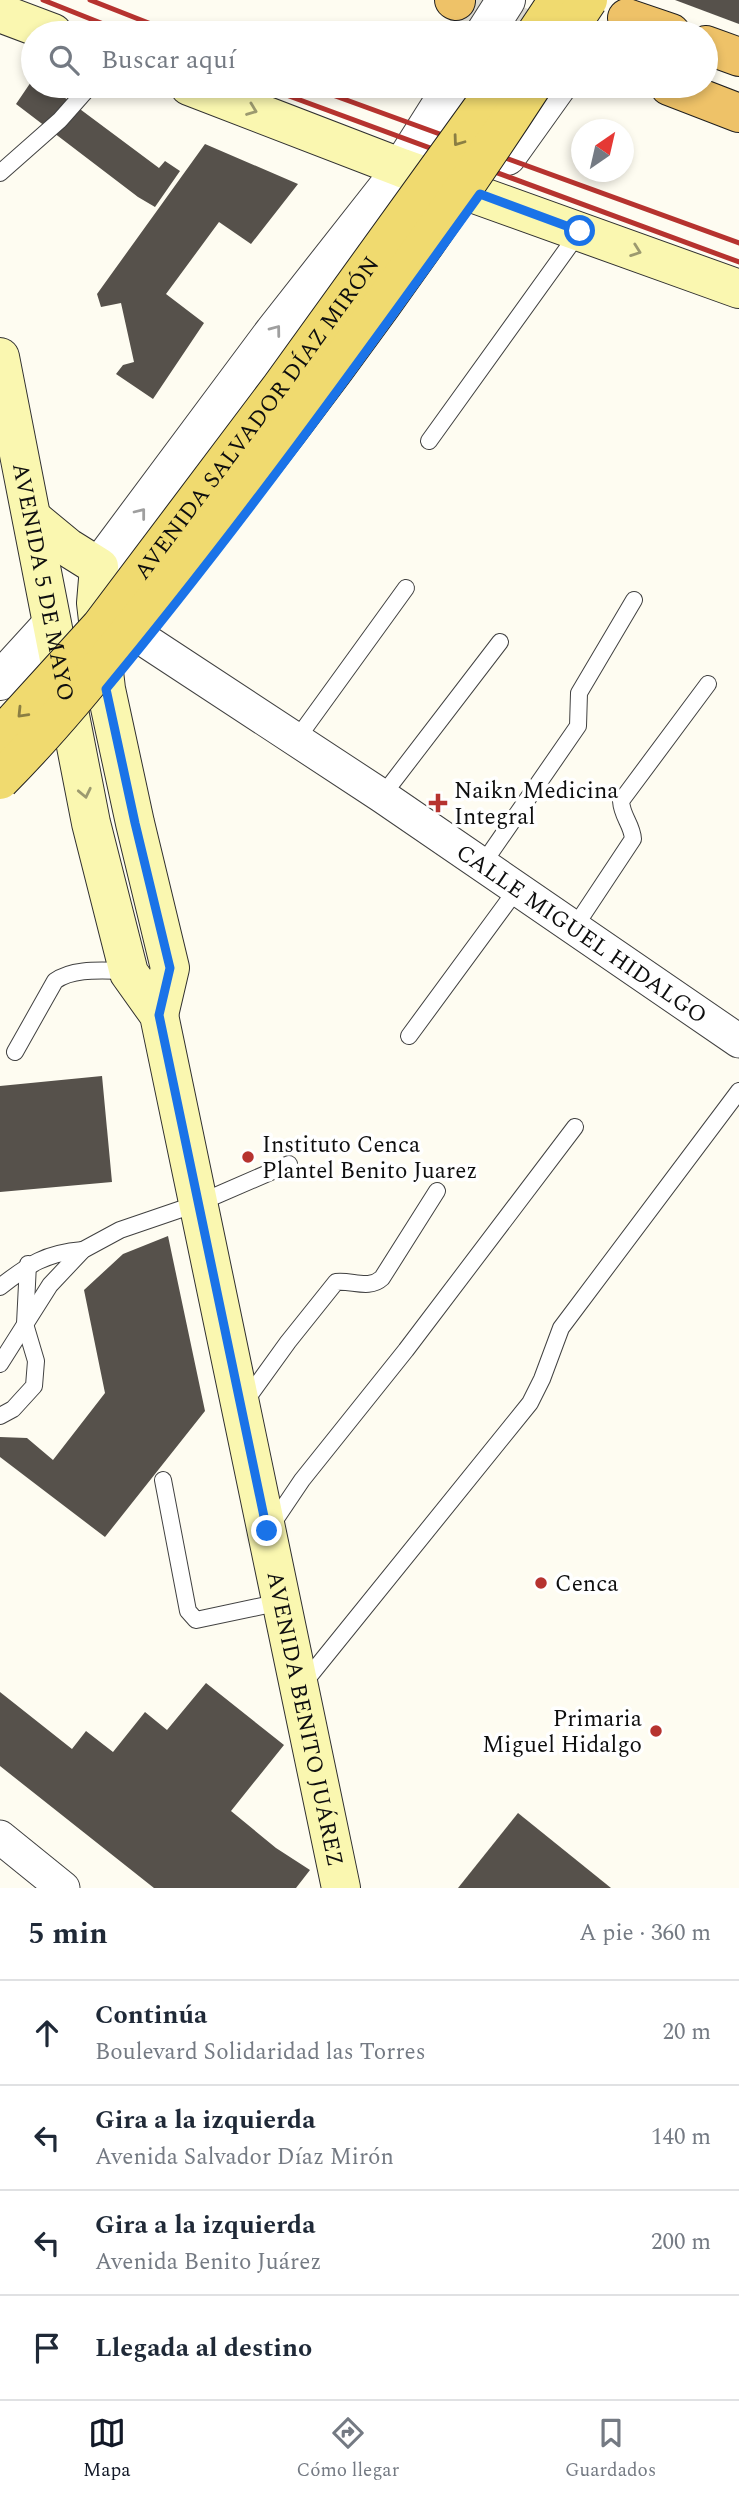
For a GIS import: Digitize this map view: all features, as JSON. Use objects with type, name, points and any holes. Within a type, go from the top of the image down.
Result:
[{"type":"highway","points":[[617,9],[644,21]]},
{"type":"highway","points":[[718,50],[739,57]]},
{"type":"highway","points":[[700,98],[739,113]]},
{"type":"main road","points":[[544,21],[558,0]]},
{"type":"main road","points":[[574,21],[588,0]]},
{"type":"main road","points":[[0,13],[21,21]]},
{"type":"main road","points":[[220,98],[402,168],[739,289]]},
{"type":"main road","name":"AVENIDA SALVADOR DÍAZ MIRÓN","points":[[0,737],[101,626],[281,387],[489,98]]},
{"type":"main road","name":"AVENIDA SALVADOR DÍAZ MIRÓN","points":[[5,789],[33,747],[265,462],[471,179],[524,98]]},
{"type":"main road","name":"AVENIDA 5 DE MAYO","points":[[2,376],[71,726]]},
{"type":"main road","points":[[32,518],[67,547],[99,567]]},
{"type":"main road","name":"AVENIDA BENITO JUÁREZ","points":[[99,567],[96,603],[106,689],[170,968],[159,1015]]},
{"type":"main road","name":"AVENIDA BENITO JUÁREZ","points":[[71,726],[91,823],[129,971],[159,1015],[341,1888]]},
{"type":"street","points":[[493,21],[506,0]]},
{"type":"street","points":[[602,21],[617,9]]},
{"type":"street","name":"AVENIDA SALVADOR DÍAZ MIRÓN","points":[[99,567],[274,332],[402,168],[446,98]]},
{"type":"street","name":"AVENIDA SALVADOR DÍAZ MIRÓN","points":[[5,789],[71,726],[146,640],[334,396],[548,98]]},
{"type":"street","points":[[0,681],[51,625]]},
{"type":"street","name":"CALLE MIGUEL HIDALGO","points":[[146,640],[382,796],[739,1041]]},
{"type":"street","points":[[0,748],[8,758],[5,789]]},
{"type":"street","points":[[0,1837],[63,1888]]},
{"type":"lane","points":[[0,173],[61,120],[80,98]]},
{"type":"lane","points":[[429,441],[580,231]]},
{"type":"lane","points":[[296,740],[406,588]]},
{"type":"lane","points":[[482,865],[578,726],[579,693],[634,600]]},
{"type":"lane","points":[[382,796],[500,642]]},
{"type":"lane","points":[[574,928],[632,839],[632,830],[622,813],[621,801],[708,684]]},
{"type":"lane","points":[[409,1035],[517,889]]},
{"type":"lane","points":[[15,1052],[55,981],[63,975],[77,972],[129,971]]},
{"type":"lane","points":[[299,1689],[530,1404],[561,1328],[739,1091]]},
{"type":"lane","points":[[267,1531],[303,1480],[406,1350],[575,1127]]},
{"type":"lane","points":[[0,1364],[51,1285],[83,1250],[120,1230],[199,1203],[289,1164]]},
{"type":"lane","points":[[241,1408],[288,1342],[336,1282],[368,1285],[382,1278],[437,1191]]},
{"type":"lane","points":[[0,1287],[28,1264],[58,1252],[83,1250]]},
{"type":"lane","points":[[0,1416],[13,1409],[34,1385],[36,1361],[25,1324],[28,1264]]},
{"type":"lane","points":[[163,1480],[190,1616],[196,1620],[281,1602]]},
{"type":"building","points":[[675,0],[739,0],[739,24]]},
{"type":"building","points":[[21,97],[65,98],[159,168],[165,161],[180,171],[155,207],[16,104]]},
{"type":"building","points":[[205,144],[298,184],[251,244],[219,222],[166,294],[204,323],[153,399],[116,374],[123,365],[134,362],[121,303],[101,307],[97,294]]},
{"type":"building","points":[[102,1076],[112,1182],[0,1192],[0,1086]]},
{"type":"building","points":[[168,1236],[205,1411],[105,1537],[0,1457],[0,1437],[27,1438],[53,1460],[105,1393],[84,1290],[123,1254]]},
{"type":"building","points":[[206,1683],[284,1745],[231,1811],[276,1848],[310,1870],[296,1888],[154,1888],[0,1766],[0,1692],[72,1749],[86,1731],[113,1752],[145,1712],[167,1730]]},
{"type":"building","points":[[518,1813],[611,1888],[458,1888]]},
{"type":"tunnel","points":[[456,1],[507,21]]},
{"type":"railway","points":[[43,0],[96,21]]},
{"type":"railway","points":[[90,0],[143,21]]},
{"type":"railway","points":[[295,98],[739,262]]},
{"type":"railway","points":[[341,98],[739,243]]},
{"type":"place","name":"Naikn Medicina Integral","points":[[438,803]]},
{"type":"place","name":"Instituto Cenca Plantel Benito Juarez","points":[[248,1157]]},
{"type":"place","name":"Cenca","points":[[541,1583]]},
{"type":"place","name":"Primaria Miguel Hidalgo","points":[[656,1731]]},
{"type":"route","points":[[267,1531],[159,1015],[170,968],[106,689],[228,537],[480,194],[580,231]]}]
